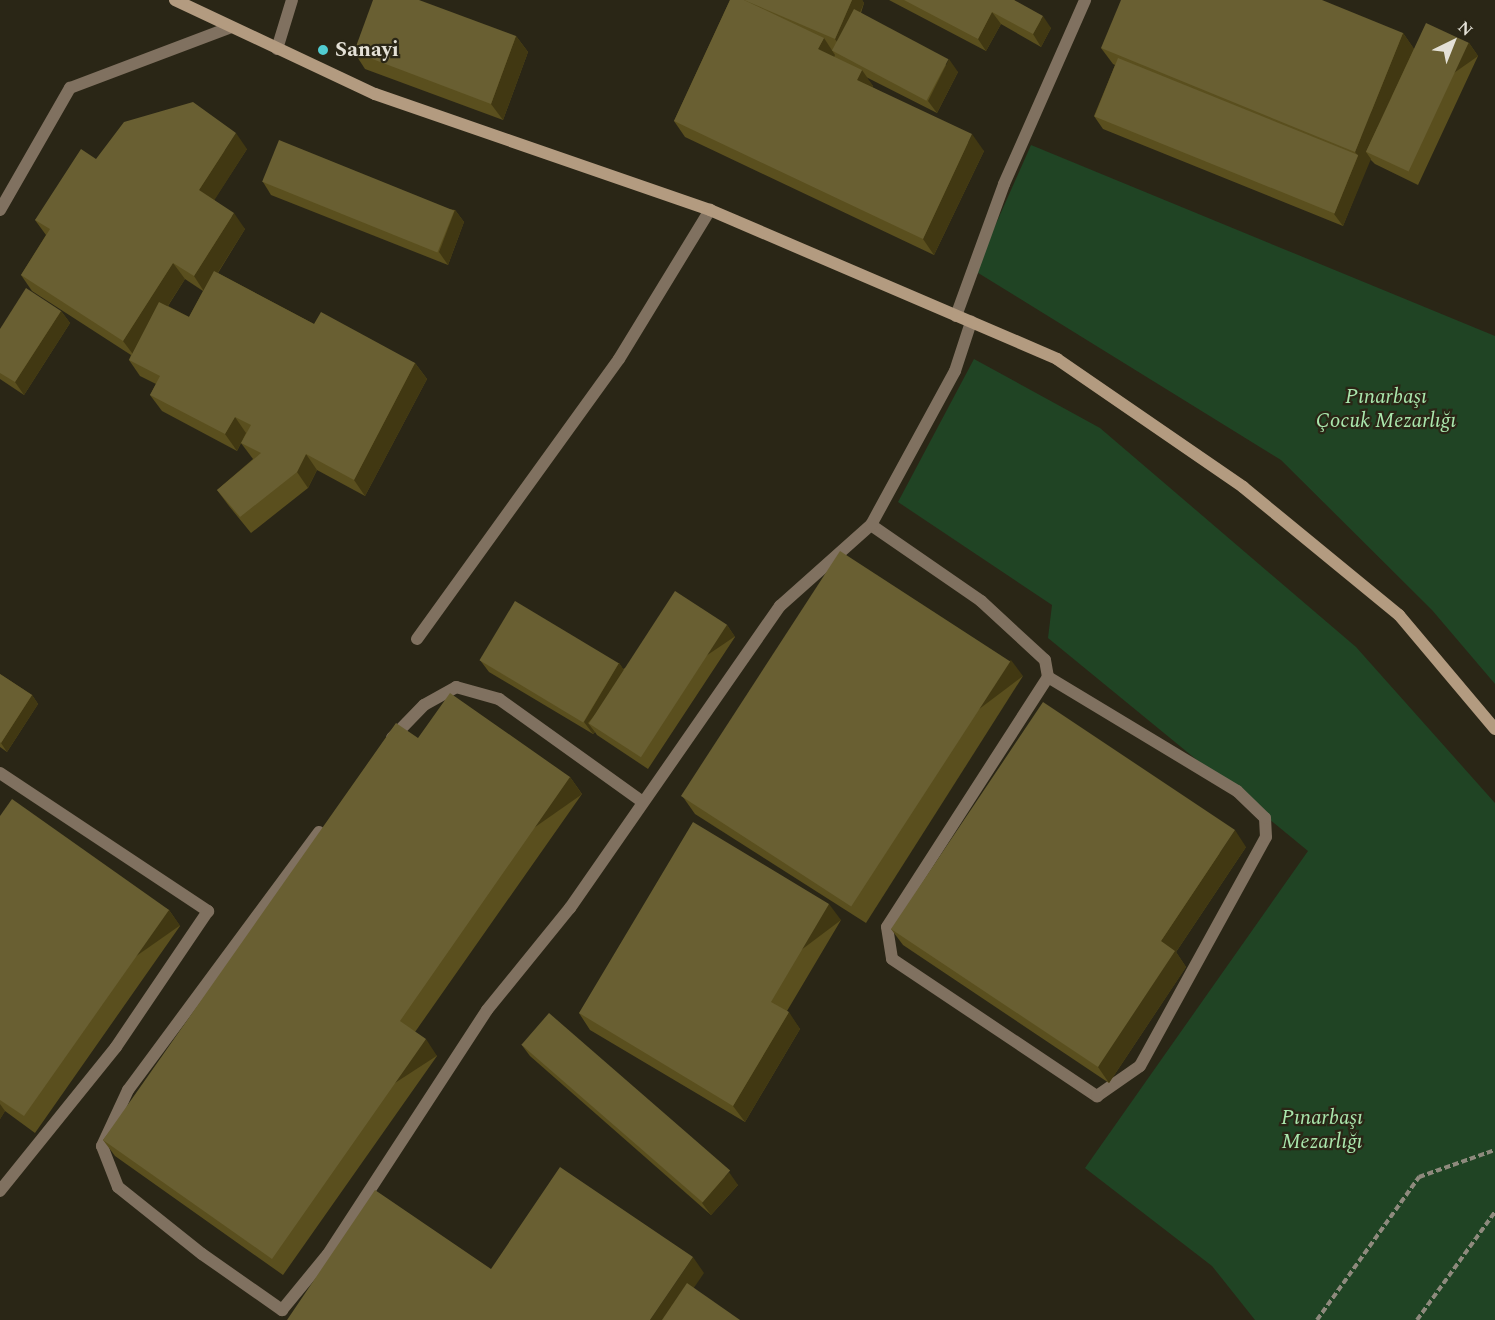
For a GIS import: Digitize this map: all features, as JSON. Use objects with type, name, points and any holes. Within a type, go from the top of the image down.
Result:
[{"type":"main road","points":[[175,0],[229,28],[375,94],[710,210],[1057,359],[1243,487],[1399,615],[1495,729]]},
{"type":"street","points":[[278,49],[292,0]]},
{"type":"street","points":[[956,316],[1004,184],[1085,0]]},
{"type":"street","points":[[0,210],[70,88],[229,28]]},
{"type":"street","points":[[417,639],[618,359],[710,210]]},
{"type":"street","points":[[327,822],[128,1090],[102,1146],[118,1187],[202,1254],[282,1310],[328,1254],[487,1010],[570,908],[780,606],[872,525],[955,370],[971,322]]},
{"type":"street","points":[[872,525],[981,602],[1045,660],[1048,677],[887,927],[892,959],[1097,1096],[1140,1066],[1266,837],[1265,818],[1237,792],[1048,677]]},
{"type":"street","points":[[383,748],[424,705],[456,687],[499,699],[643,802]]},
{"type":"street","points":[[0,773],[208,911],[116,1047],[0,1191]]},
{"type":"path","points":[[1317,1320],[1419,1177],[1495,1150]]},
{"type":"path","points":[[1417,1320],[1495,1212]]},
{"type":"green space","name":"Pınarbaşı Çocuk Mezarlığı","points":[[1031,145],[1495,336],[1495,684],[1432,610],[1281,460],[975,271]]},
{"type":"green space","name":"Pınarbaşı Mezarlığı","points":[[974,359],[1100,428],[1356,647],[1495,803],[1495,1320],[1255,1320],[1212,1266],[1085,1168],[1308,851],[1048,638],[1052,605],[898,502]]},
{"type":"building","points":[[373,0],[419,0],[516,36],[491,104],[354,52]]},
{"type":"building","points":[[730,0],[744,0],[824,38],[818,49],[862,70],[857,80],[972,134],[923,239],[674,121]]},
{"type":"building","points":[[744,0],[852,0],[835,39]]},
{"type":"building","points":[[904,0],[1014,0],[1043,16],[1033,34],[992,12],[978,39]]},
{"type":"building","points":[[1121,0],[1322,0],[1403,33],[1355,152],[1101,48]]},
{"type":"building","points":[[854,9],[948,59],[926,101],[832,50]]},
{"type":"building","points":[[1426,23],[1469,43],[1409,172],[1366,152]]},
{"type":"building","points":[[1118,58],[1358,155],[1335,213],[1094,116]]},
{"type":"building","points":[[193,102],[236,133],[199,190],[234,213],[194,276],[173,263],[123,341],[21,275],[50,229],[35,220],[81,149],[96,159],[124,122]]},
{"type":"building","points":[[279,140],[454,211],[437,253],[262,182]]},
{"type":"building","points":[[214,271],[314,324],[321,312],[415,363],[354,480],[306,454],[297,472],[240,517],[217,490],[261,453],[241,443],[251,425],[235,417],[225,434],[150,395],[160,376],[129,360],[159,302],[189,317]]},
{"type":"building","points":[[26,288],[61,311],[15,382],[0,373],[0,329]]},
{"type":"building","points":[[840,551],[1010,662],[851,906],[681,796]]},
{"type":"building","points":[[675,591],[727,625],[641,757],[589,724]]},
{"type":"building","points":[[515,601],[619,663],[583,722],[479,660]]},
{"type":"building","points":[[0,674],[32,695],[1,743],[0,742]]},
{"type":"building","points":[[450,693],[570,777],[400,1021],[426,1039],[272,1259],[103,1140],[396,723],[418,738]]},
{"type":"building","points":[[1043,702],[1235,830],[1161,941],[1175,951],[1098,1067],[891,929]]},
{"type":"building","points":[[12,799],[169,910],[24,1116],[0,1100],[0,816]]},
{"type":"building","points":[[693,822],[829,904],[771,1002],[789,1012],[733,1106],[579,1013]]},
{"type":"building","points":[[549,1013],[730,1170],[703,1202],[521,1045]]},
{"type":"building","points":[[560,1167],[693,1257],[650,1320],[287,1320],[375,1190],[491,1269]]},
{"type":"building","points":[[687,1283],[740,1320],[662,1320]]},
{"type":"place","name":"Sanayi","points":[[323,50]]}]
